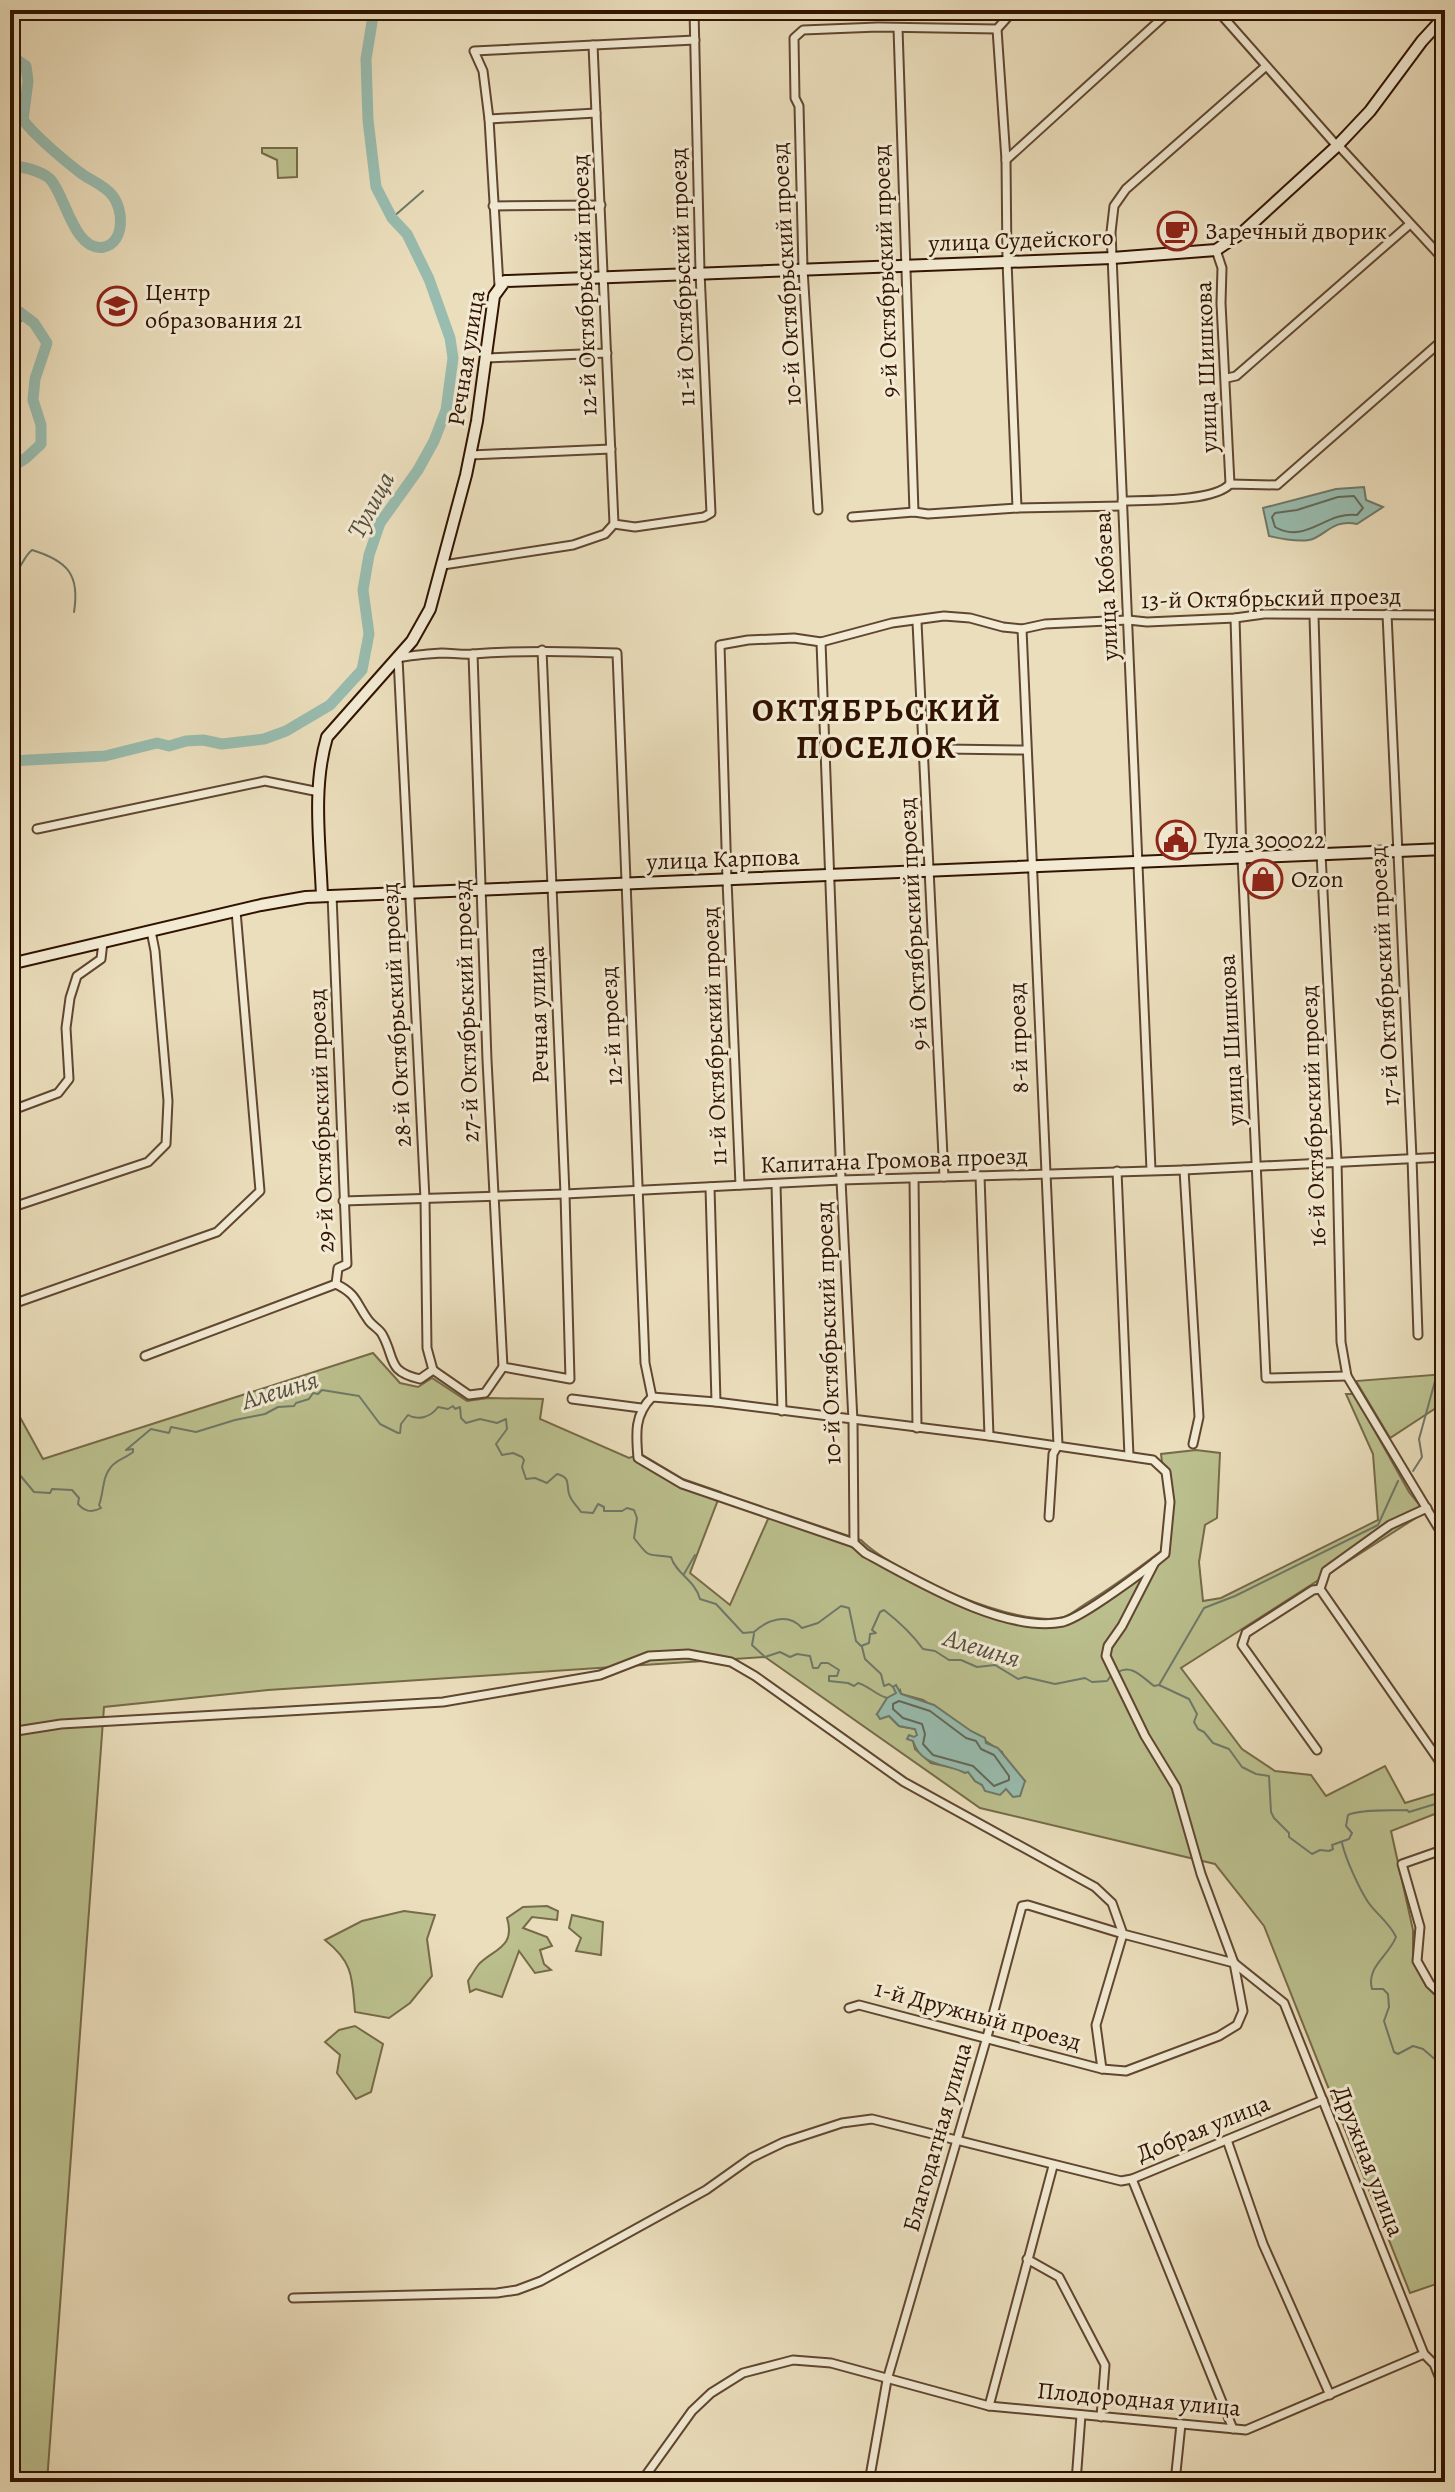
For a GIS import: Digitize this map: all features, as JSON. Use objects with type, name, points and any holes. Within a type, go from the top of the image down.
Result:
[{"type":"street","name":"11-й Октябрьский проезд","points":[[614,524],[635,527],[704,517],[711,513],[700,272],[694,10]]},
{"type":"street","points":[[1014,10],[997,29],[1006,160],[1017,508]]},
{"type":"street","points":[[1006,160],[1171,10]]},
{"type":"street","points":[[1217,10],[1265,67],[1445,261]]},
{"type":"street","points":[[1216,250],[1243,232],[1338,146],[1377,103],[1445,12]]},
{"type":"street","points":[[898,28],[997,29]]},
{"type":"street","name":"10-й Октябрьский проезд","points":[[818,510],[803,269],[794,38],[803,30],[898,28]]},
{"type":"street","name":"9-й Октябрьский проезд","points":[[898,28],[914,512]]},
{"type":"street","points":[[593,45],[695,40]]},
{"type":"street","name":"Речная улица","points":[[398,658],[412,641],[430,609],[443,565],[470,455],[494,296],[499,286],[489,119],[483,71],[474,51],[593,45]]},
{"type":"street","name":"12-й Октябрьский проезд","points":[[593,45],[614,524]]},
{"type":"street","name":"улица Кобзева","points":[[1151,1170],[1111,232],[1118,198],[1265,67]]},
{"type":"street","points":[[489,119],[596,113]]},
{"type":"street","points":[[493,206],[601,205]]},
{"type":"street","points":[[1227,378],[1236,376],[1410,224]]},
{"type":"street","name":"улица Судейского","points":[[499,286],[512,279],[1112,258],[1216,250]]},
{"type":"street","name":"улица Шишкова","points":[[1216,250],[1223,276],[1221,303],[1230,484]]},
{"type":"street","points":[[852,517],[1122,504],[1223,491],[1230,484],[1277,485],[1445,338]]},
{"type":"street","points":[[487,358],[607,353]]},
{"type":"street","points":[[470,455],[611,449]]},
{"type":"street","points":[[443,565],[573,545],[605,534],[614,524]]},
{"type":"street","name":"13-й Октябрьский проезд","points":[[720,645],[794,638],[821,642],[892,623],[944,616],[1022,629],[1045,624],[1147,622],[1297,613],[1314,616],[1445,615]]},
{"type":"street","name":"17-й Октябрьский проезд","points":[[1387,614],[1418,1335]]},
{"type":"street","name":"16-й Октябрьский проезд","points":[[1314,616],[1321,854],[1337,1161],[1341,1342],[1347,1376]]},
{"type":"street","name":"улица Шишкова","points":[[1235,618],[1242,857],[1266,1378],[1347,1376]]},
{"type":"street","name":"9-й Октябрьский проезд","points":[[917,622],[944,1177]]},
{"type":"street","name":"8-й проезд","points":[[1022,629],[1058,1445],[1053,1454],[1049,1517]]},
{"type":"street","name":"10-й Октябрьский проезд","points":[[821,642],[853,1421],[854,1543]]},
{"type":"street","name":"11-й Октябрьский проезд","points":[[720,645],[740,1185]]},
{"type":"street","points":[[398,658],[485,651],[520,654],[542,650]]},
{"type":"street","name":"Речная улица","points":[[503,1367],[570,1379],[542,650]]},
{"type":"street","name":"12-й проезд","points":[[542,650],[617,653],[645,1363],[652,1397]]},
{"type":"street","name":"27-й Октябрьский проезд","points":[[473,654],[503,1367]]},
{"type":"street","name":"29-й Октябрьский проезд","points":[[398,658],[327,737],[322,755],[319,792],[347,1264],[338,1268],[336,1284],[351,1292],[369,1321],[382,1333],[392,1365],[404,1375],[420,1379],[433,1370]]},
{"type":"street","name":"28-й Октябрьский проезд","points":[[398,658],[425,1199],[427,1348],[433,1370]]},
{"type":"street","points":[[944,749],[1026,750]]},
{"type":"street","points":[[37,829],[265,781],[319,792]]},
{"type":"street","name":"улица Карпова","points":[[10,964],[236,911],[327,896],[1445,849]]},
{"type":"street","points":[[10,1305],[217,1232],[260,1191],[236,911]]},
{"type":"street","points":[[10,1208],[148,1162],[166,1144],[168,1101],[151,931]]},
{"type":"street","points":[[10,1111],[58,1093],[69,1079],[66,1060],[70,998],[77,976],[101,959],[103,942]]},
{"type":"street","name":"Капитана Громова проезд","points":[[343,1201],[841,1180],[1044,1176],[1445,1157]]},
{"type":"street","points":[[1184,1170],[1199,1417],[1193,1444]]},
{"type":"street","points":[[1117,1171],[1129,1456]]},
{"type":"street","points":[[980,1176],[989,1436]]},
{"type":"street","points":[[914,1178],[917,1428]]},
{"type":"street","points":[[776,1184],[782,1411]]},
{"type":"street","points":[[710,1187],[716,1402]]},
{"type":"street","points":[[145,1356],[336,1284]]},
{"type":"street","points":[[433,1370],[469,1395],[485,1393],[503,1367]]},
{"type":"street","points":[[1347,1376],[1445,1539]]},
{"type":"street","points":[[652,1397],[716,1402],[1058,1445],[1153,1460],[1166,1472],[1170,1502],[1165,1554],[1067,1621],[1042,1624],[1002,1616],[940,1594],[865,1553],[854,1543],[682,1484],[638,1458],[636,1432],[641,1408],[652,1397]]},
{"type":"street","points":[[572,1399],[641,1408]]},
{"type":"street","points":[[1320,1589],[1326,1571],[1390,1525],[1427,1508]]},
{"type":"street","points":[[1102,2069],[1126,2071],[1219,2036],[1237,2025],[1243,2011],[1234,1963],[1201,1874],[1176,1787],[1145,1736],[1106,1656],[1108,1646],[1122,1626],[1155,1562]]},
{"type":"street","points":[[1317,1750],[1242,1645],[1246,1633],[1313,1590],[1320,1589]]},
{"type":"street","points":[[1320,1589],[1438,1759],[1445,1774]]},
{"type":"street","points":[[10,1732],[61,1724],[443,1702],[600,1675],[649,1656],[688,1654],[731,1662],[904,1782],[1095,1887],[1112,1903],[1123,1934],[1234,1963]]},
{"type":"street","points":[[1445,1849],[1402,1864],[1420,1927],[1417,1961],[1430,1984],[1445,1998]]},
{"type":"street","name":"Благодатная улица","points":[[869,2482],[887,2380],[1022,1906],[1028,1905],[1123,1934]]},
{"type":"street","name":"1-й Дружный проезд","points":[[849,2008],[859,2005],[1102,2069],[1096,2025],[1123,1934]]},
{"type":"street","name":"Дружная улица","points":[[1234,1963],[1284,2003],[1424,2354],[1434,2364],[1445,2391]]},
{"type":"street","name":"Добрая улица","points":[[293,2298],[517,2290],[541,2281],[706,2190],[751,2158],[784,2142],[842,2123],[872,2119],[1121,2181],[1323,2100]]},
{"type":"street","points":[[1227,2140],[1263,2244],[1330,2395]]},
{"type":"street","points":[[989,2406],[1053,2166]]},
{"type":"street","points":[[1132,2179],[1233,2429]]},
{"type":"street","points":[[1027,2259],[1059,2277],[1105,2365],[1101,2417]]},
{"type":"street","name":"Плодородная улица","points":[[641,2482],[692,2411],[726,2382],[743,2373],[775,2364],[831,2363],[989,2406],[1246,2430],[1424,2354]]},
{"type":"street","points":[[1076,2482],[1081,2415]]},
{"type":"street","points":[[1175,2482],[1181,2424]]},
{"type":"green space","points":[[262,148],[297,148],[297,177],[278,178],[277,160],[262,153]]},
{"type":"green space","points":[[373,1353],[400,1383],[418,1387],[432,1378],[467,1401],[488,1398],[543,1399],[540,1419],[629,1458],[641,1454],[683,1479],[721,1492],[690,1573],[730,1605],[772,1510],[861,1540],[900,1568],[958,1596],[988,1607],[1043,1619],[1069,1615],[1161,1551],[1167,1502],[1161,1454],[1196,1450],[1220,1453],[1217,1518],[1205,1525],[1199,1562],[1203,1601],[1221,1598],[1378,1520],[1373,1454],[1346,1394],[1354,1394],[1409,1492],[1425,1512],[1181,1668],[1242,1749],[1275,1771],[1311,1775],[1326,1796],[1385,1766],[1405,1803],[1444,1791],[1445,1810],[1391,1831],[1413,1930],[1413,1960],[1426,1986],[1438,1998],[1445,2016],[1445,2281],[1410,2293],[1264,1926],[1215,1864],[980,1808],[765,1657],[268,1690],[104,1707],[47,2482],[10,2482],[10,1399],[43,1459]],"holes":[[[900,1690],[901,1694],[923,1700],[1002,1752],[1025,1781],[1006,1789],[982,1785],[968,1771],[931,1763],[915,1749],[913,1741],[918,1735],[915,1729],[899,1726],[889,1716],[877,1714]]]},
{"type":"green space","points":[[1445,1374],[1445,1391],[1439,1395],[1439,1406],[1390,1438],[1356,1381]]},
{"type":"green space","points":[[547,1906],[558,1911],[557,1920],[532,1917],[523,1928],[547,1937],[552,1946],[540,1950],[544,1964],[551,1970],[535,1973],[519,1951],[502,1997],[476,1989],[470,1992],[468,1981],[478,1966],[502,1946],[509,1935],[507,1918],[523,1907]]},
{"type":"green space","points":[[404,1911],[435,1915],[427,1939],[432,1976],[410,2003],[389,2018],[355,2012],[350,1972],[342,1956],[325,1940],[362,1921]]},
{"type":"green space","points":[[572,1915],[603,1922],[601,1955],[576,1951],[581,1938],[569,1928]]},
{"type":"green space","points":[[355,2026],[383,2044],[371,2092],[356,2099],[337,2073],[340,2055],[325,2042],[339,2030]]},
{"type":"water","points":[[1364,487],[1366,500],[1383,507],[1357,524],[1335,526],[1309,540],[1269,536],[1263,508],[1336,489]]},
{"type":"water","points":[[896,1685],[901,1694],[934,1705],[985,1738],[986,1743],[998,1748],[1025,1781],[1020,1796],[1013,1797],[1006,1789],[1000,1795],[985,1791],[968,1772],[928,1760],[913,1741],[907,1739],[909,1735],[917,1735],[915,1729],[899,1726],[889,1716],[880,1719],[877,1714],[887,1698],[896,1693],[893,1687]]},
{"type":"waterway","name":"Тулица","points":[[10,761],[105,756],[157,743],[169,746],[186,741],[203,740],[222,744],[264,739],[286,731],[330,705],[362,670],[369,634],[363,590],[369,555],[380,523],[418,470],[434,441],[446,410],[453,358],[450,338],[429,279],[407,234],[392,218],[376,187],[368,120],[366,59],[374,10]]},
{"type":"waterway","points":[[10,55],[26,66],[28,81],[23,120],[59,156],[112,195],[120,216],[116,239],[104,247],[85,241],[50,179],[36,171],[10,165]]},
{"type":"waterway","points":[[392,218],[423,191]]},
{"type":"waterway","points":[[10,305],[34,323],[47,343],[35,379],[33,400],[41,425],[41,444],[10,468]]},
{"type":"waterway","points":[[10,332],[25,317]]},
{"type":"waterway","points":[[10,577],[32,550],[55,559],[73,579],[74,612]]},
{"type":"waterway","points":[[1413,1471],[1422,1457],[1419,1439],[1445,1345]]},
{"type":"waterway","name":"Алешня","points":[[10,1463],[34,1492],[72,1490],[79,1498],[78,1504],[92,1511],[101,1508],[99,1505],[108,1471],[133,1452],[133,1449],[126,1450],[151,1429],[169,1433],[171,1427],[196,1432],[265,1414],[278,1407],[294,1406],[322,1390],[359,1396],[380,1424],[398,1433],[408,1415],[420,1418],[438,1407],[460,1407],[461,1418],[466,1423],[480,1419],[497,1423],[506,1419],[507,1429],[496,1444],[502,1455],[513,1453],[522,1457],[526,1479],[535,1478],[547,1483],[557,1474],[564,1477],[570,1497],[581,1512],[593,1513],[598,1504],[604,1507],[604,1511],[634,1510],[637,1518],[634,1538],[643,1550],[671,1557],[700,1599],[716,1604],[743,1633],[754,1632],[765,1624],[784,1619],[802,1628],[818,1623],[841,1606],[849,1608],[856,1641],[861,1646],[869,1643],[870,1634],[876,1633],[872,1630],[880,1612],[884,1610],[923,1649],[935,1651],[949,1660],[961,1660],[977,1667],[995,1665],[1018,1679],[1025,1677],[1055,1684],[1085,1678],[1092,1682],[1107,1681],[1110,1677]]},
{"type":"waterway","points":[[1159,1685],[1204,1608],[1235,1596],[1378,1525],[1398,1481]]},
{"type":"waterway","points":[[684,1574],[695,1555]]},
{"type":"waterway","points":[[754,1634],[752,1645],[765,1657],[780,1652],[790,1657],[797,1654],[810,1656],[813,1668],[828,1663],[839,1670],[837,1676],[829,1676],[829,1681],[854,1686],[858,1683],[887,1698]]},
{"type":"waterway","points":[[862,1647],[865,1659],[881,1674],[884,1686],[889,1684],[893,1687]]},
{"type":"waterway","name":"Алешня","points":[[1118,1672],[1132,1671],[1154,1686],[1159,1685],[1189,1699],[1197,1714],[1194,1722],[1198,1729],[1213,1743],[1229,1749],[1242,1767],[1269,1776],[1274,1818],[1289,1833],[1289,1837],[1312,1854],[1320,1850],[1329,1851],[1333,1849],[1332,1845],[1349,1839],[1352,1833],[1346,1826],[1348,1815],[1376,1811],[1409,1812],[1445,1801]]},
{"type":"waterway","points":[[1342,1843],[1364,1896],[1396,1937],[1375,1968],[1371,1981],[1372,1989],[1383,1989],[1388,1994],[1389,2007],[1384,2021],[1394,2052],[1398,2054],[1413,2046],[1423,2049],[1437,2061],[1438,2067],[1445,2070]]},
{"type":"place","name":"Заречный дворик","points":[[1177,231]]},
{"type":"place","name":"Центр образования 21","points":[[117,306]]},
{"type":"place","name":"Тула 300022","points":[[1176,840]]},
{"type":"place","name":"Ozon","points":[[1263,879]]},
{"type":"district","name":"ОКТЯБРЬСКИЙ ПОСЕЛОК","points":[[877,728]]}]
